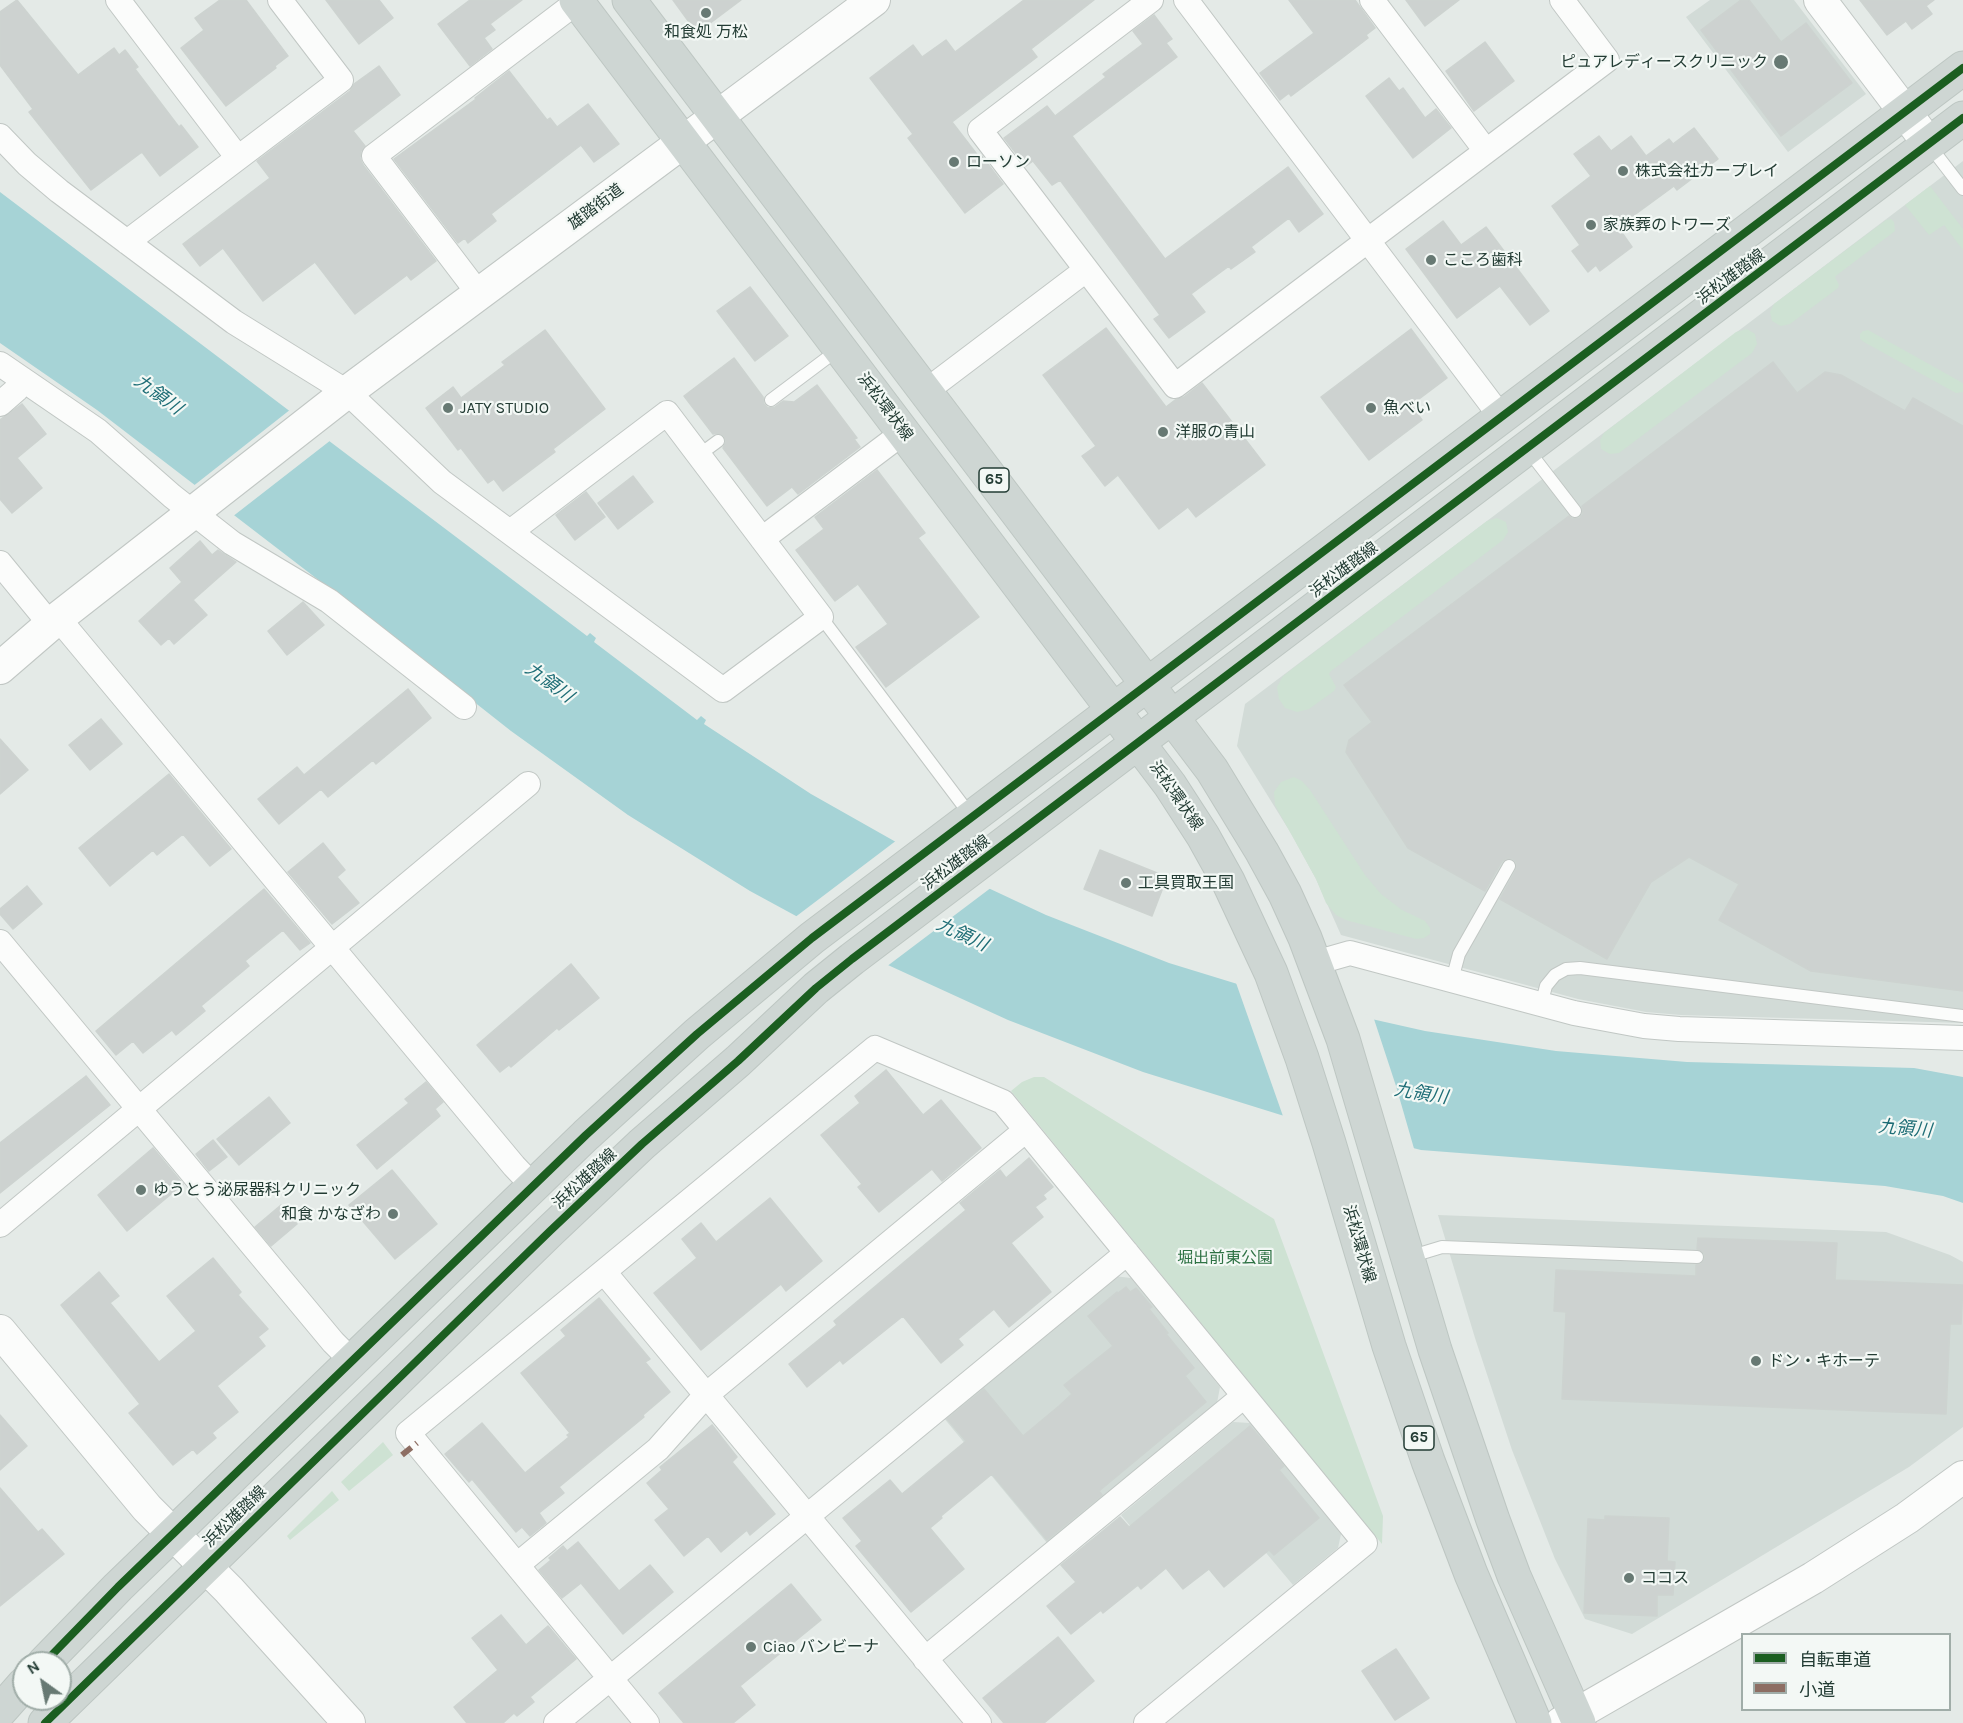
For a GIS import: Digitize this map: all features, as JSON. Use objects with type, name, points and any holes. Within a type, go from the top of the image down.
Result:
[{"type":"main road","name":"65","points":[[629,0],[1212,770],[1262,852],[1285,894],[1346,1049],[1453,1407],[1514,1576],[1572,1720]]},
{"type":"main road","name":"浜松環状線","points":[[576,1],[1138,743],[1203,836],[1237,899],[1271,973],[1302,1058],[1329,1143],[1407,1404],[1471,1574],[1535,1723]]},
{"type":"main road","name":"浜松雄踏線","points":[[56,1651],[173,1534],[641,1084],[812,938],[1963,68]]},
{"type":"main road","name":"浜松雄踏線","points":[[45,1723],[596,1187],[816,988],[1963,118]]},
{"type":"main road","points":[[0,1710],[12,1697]]},
{"type":"street","points":[[118,0],[238,158]]},
{"type":"street","points":[[127,242],[340,80],[280,0]]},
{"type":"street","name":"雄踏街道","points":[[0,668],[54,621],[347,392],[874,0]]},
{"type":"street","points":[[1151,0],[980,129],[1174,386],[1607,60],[1562,0]]},
{"type":"street","points":[[1186,0],[1501,417]]},
{"type":"street","points":[[1372,0],[1486,151]]},
{"type":"street","points":[[1820,0],[1929,144]]},
{"type":"street","points":[[479,294],[374,156],[576,1]]},
{"type":"street","points":[[0,136],[27,164],[59,191],[234,322],[347,392],[442,482],[723,690],[821,617],[667,413],[510,532]]},
{"type":"street","points":[[926,391],[1086,270]]},
{"type":"street","points":[[0,364],[98,431],[196,510],[232,543],[329,602],[464,707]]},
{"type":"street","points":[[0,404],[16,390],[23,380]]},
{"type":"street","points":[[762,539],[904,432]]},
{"type":"street","points":[[0,563],[54,621],[506,1157],[533,1186]]},
{"type":"street","points":[[0,1225],[528,784]]},
{"type":"street","points":[[0,942],[333,1342],[352,1361]]},
{"type":"street","points":[[1318,973],[1350,953],[1609,1021],[1680,1029],[1963,1038]]},
{"type":"street","points":[[647,1723],[408,1433],[875,1048],[1003,1102],[1365,1543],[1146,1723]]},
{"type":"street","points":[[517,1565],[658,1449],[706,1395],[1026,1130]]},
{"type":"street","points":[[556,1723],[1127,1253]]},
{"type":"street","points":[[604,1272],[979,1723]]},
{"type":"street","points":[[0,1331],[147,1508],[205,1566],[346,1722]]},
{"type":"street","points":[[925,1659],[1244,1396]]},
{"type":"street","points":[[1572,1720],[1813,1578],[1907,1518],[1963,1477]]},
{"type":"lane","points":[[1929,144],[1963,189]]},
{"type":"lane","points":[[771,400],[840,348]]},
{"type":"lane","points":[[699,455],[718,441]]},
{"type":"lane","points":[[1527,449],[1575,512]]},
{"type":"lane","points":[[821,617],[972,816]]},
{"type":"lane","points":[[1452,980],[1459,954],[1509,866]]},
{"type":"lane","points":[[1541,1005],[1546,986],[1555,975],[1566,969],[1580,968],[1963,1016]]},
{"type":"lane","points":[[1408,1257],[1442,1247],[1697,1257]]},
{"type":"shaded area","name":"ピュアレディースクリニック","points":[[1710,0],[1794,0],[1866,94],[1788,152],[1686,17]]},
{"type":"shaded area","points":[[1963,161],[1963,1023],[1646,1012],[1578,999],[1341,935],[1316,879],[1292,835],[1237,746],[1245,704]]},
{"type":"shaded area","points":[[1438,1215],[1886,1232],[1950,1255],[1963,1262],[1963,1427],[1909,1467],[1632,1634],[1585,1619],[1555,1559],[1512,1450]]},
{"type":"shaded area","points":[[1114,1276],[1131,1278],[1220,1387],[1217,1403],[1047,1543],[943,1417]]},
{"type":"shaded area","points":[[1233,1422],[1250,1423],[1341,1534],[1338,1548],[1293,1585],[1241,1523],[1174,1578],[1121,1515]]},
{"type":"green space","points":[[1930,186],[1963,229],[1963,250],[1944,225],[1929,235],[1905,205]]},
{"type":"green space","points":[[1891,219],[1894,222],[1895,231],[1835,277],[1838,288],[1790,324],[1781,326],[1772,321],[1770,312],[1774,304],[1886,220]]},
{"type":"green space","points":[[1747,329],[1755,334],[1757,344],[1752,353],[1619,453],[1610,454],[1601,449],[1600,440],[1604,433],[1736,332]]},
{"type":"green space","points":[[1868,330],[1961,382],[1963,392],[1956,393],[1864,342],[1860,339],[1860,334]]},
{"type":"green space","points":[[1497,518],[1506,522],[1508,532],[1503,540],[1331,671],[1329,674],[1336,687],[1334,691],[1309,709],[1297,712],[1285,708],[1279,699],[1277,687],[1283,676],[1487,521]]},
{"type":"green space","points":[[1294,777],[1302,781],[1310,790],[1365,875],[1381,894],[1402,910],[1425,921],[1430,928],[1430,934],[1416,939],[1346,920],[1336,915],[1326,903],[1316,879],[1275,805],[1274,792],[1281,782]]},
{"type":"green space","name":"堀出前東公園","points":[[1034,1077],[1044,1077],[1274,1219],[1383,1516],[1382,1544],[1011,1091],[1022,1082]]},
{"type":"green space","points":[[383,1442],[393,1455],[349,1491],[341,1482]]},
{"type":"green space","points":[[332,1491],[339,1500],[290,1540],[287,1536]]},
{"type":"water","name":"九領川","points":[[0,192],[587,636],[590,633],[596,638],[594,642],[697,720],[701,716],[706,720],[704,724],[811,794],[926,859],[1046,915],[1169,963],[1296,1002],[1425,1031],[1556,1051],[1687,1062],[1914,1068],[1963,1077],[1963,1203],[1943,1196],[1885,1186],[1421,1150],[1281,1115],[1143,1072],[1008,1020],[877,960],[750,891],[628,815],[511,731],[97,410],[0,343]]},
{"type":"pier","points":[[291,409],[331,440],[232,517],[192,487]]},
{"type":"pier","points":[[897,840],[992,887],[886,967],[794,918]]},
{"type":"pier","points":[[1235,980],[1297,999],[1373,1016],[1415,1152],[1284,1119]]},
{"type":"building","points":[[17,0],[78,75],[114,48],[119,55],[125,50],[138,67],[135,69],[179,127],[181,125],[198,147],[160,176],[142,152],[91,190],[29,112],[33,109],[0,65],[0,12]]},
{"type":"building","points":[[220,0],[246,0],[288,56],[275,66],[276,68],[226,106],[181,48],[204,30],[195,18]]},
{"type":"building","points":[[326,0],[379,0],[393,18],[359,44]]},
{"type":"building","points":[[470,0],[522,0],[490,24],[495,30],[484,38],[492,49],[470,66],[438,24]]},
{"type":"building","name":"和食処 万松","points":[[673,0],[741,0],[697,33]]},
{"type":"building","points":[[1024,0],[1094,0],[1031,49],[1037,57],[952,122],[1003,184],[965,213],[908,138],[913,134],[870,78],[913,45],[922,57],[946,40],[955,52]]},
{"type":"building","points":[[1289,0],[1355,0],[1375,28],[1366,35],[1368,38],[1342,58],[1291,96],[1289,93],[1280,100],[1260,73],[1314,33]]},
{"type":"building","points":[[1406,0],[1459,0],[1425,26]]},
{"type":"building","name":"ピュアレディースクリニック","points":[[1741,0],[1749,0],[1781,42],[1806,23],[1852,83],[1781,136],[1701,30]]},
{"type":"building","points":[[1860,0],[1934,0],[1926,6],[1932,14],[1912,29],[1906,21],[1887,35]]},
{"type":"building","points":[[1154,15],[1172,39],[1166,43],[1177,57],[1072,136],[1165,259],[1288,167],[1323,214],[1299,232],[1289,218],[1251,247],[1255,252],[1231,269],[1229,266],[1191,294],[1205,312],[1169,338],[1154,319],[1160,315],[1060,180],[1052,185],[1033,161],[1026,166],[1004,138],[1047,106],[1055,116],[1106,77],[1103,74],[1143,44],[1133,31]]},
{"type":"building","points":[[1485,42],[1514,81],[1474,111],[1446,71]]},
{"type":"building","points":[[379,66],[400,95],[353,131],[365,146],[360,158],[436,261],[411,280],[407,275],[355,314],[315,262],[263,301],[223,248],[200,266],[183,244],[270,178],[257,161],[350,91],[354,84]]},
{"type":"building","points":[[509,71],[547,120],[550,118],[557,127],[588,104],[619,144],[594,162],[581,145],[491,214],[496,221],[468,243],[465,238],[458,243],[394,159],[476,99]]},
{"type":"building","points":[[1389,78],[1399,91],[1403,88],[1425,118],[1436,109],[1451,128],[1413,158],[1366,96]]},
{"type":"building","points":[[1694,128],[1718,159],[1677,190],[1674,186],[1618,227],[1632,247],[1600,271],[1596,265],[1588,272],[1572,251],[1580,245],[1552,206],[1591,176],[1574,154],[1599,136],[1611,151],[1631,136],[1646,156],[1669,139],[1673,144]]},
{"type":"building","points":[[1443,221],[1461,245],[1486,227],[1549,311],[1530,325],[1500,286],[1457,318],[1406,249]]},
{"type":"building","points":[[750,287],[788,336],[755,361],[717,311]]},
{"type":"building","name":"洋服の青山","points":[[1106,328],[1166,407],[1202,383],[1265,465],[1196,517],[1188,507],[1159,529],[1118,475],[1105,486],[1082,456],[1096,446],[1043,375]]},
{"type":"building","name":"魚べい","points":[[1411,329],[1447,378],[1411,405],[1422,420],[1369,460],[1321,397]]},
{"type":"building","points":[[545,330],[605,409],[553,449],[555,452],[503,491],[494,479],[488,483],[461,448],[458,450],[426,408],[453,387],[461,398],[505,365],[502,362]]},
{"type":"building","points":[[734,358],[763,397],[764,404],[768,408],[775,407],[783,401],[794,402],[817,385],[857,438],[854,439],[860,447],[798,494],[792,487],[767,506],[723,448],[726,441],[724,436],[718,433],[713,434],[684,396]]},
{"type":"building","points":[[1773,362],[1797,393],[1825,372],[1841,375],[1905,411],[1913,398],[1963,426],[1963,991],[1811,971],[1719,920],[1739,884],[1689,857],[1651,882],[1607,959],[1500,899],[1516,870],[1516,862],[1513,859],[1508,858],[1502,861],[1485,891],[1408,848],[1346,752],[1349,740],[1372,722],[1344,685],[1569,516],[1572,519],[1580,518],[1583,514],[1582,506]]},
{"type":"building","points":[[22,404],[46,434],[17,458],[42,488],[12,513],[0,499],[0,420]]},
{"type":"building","points":[[877,470],[925,533],[918,538],[979,617],[886,687],[856,647],[888,624],[858,584],[835,601],[796,550],[824,529],[815,517]]},
{"type":"building","points":[[633,476],[653,502],[618,529],[598,503]]},
{"type":"building","points":[[586,492],[605,517],[575,540],[556,515]]},
{"type":"building","points":[[200,541],[212,555],[218,550],[236,562],[193,600],[207,615],[174,644],[169,638],[161,645],[139,621],[182,582],[170,568]]},
{"type":"building","points":[[303,602],[324,625],[287,655],[268,631]]},
{"type":"building","points":[[408,689],[431,718],[376,764],[373,760],[328,797],[321,789],[279,824],[258,799],[297,767],[304,775]]},
{"type":"building","points":[[101,719],[122,744],[90,770],[69,745]]},
{"type":"building","points":[[0,739],[28,770],[0,794]]},
{"type":"building","points":[[169,774],[231,849],[210,866],[183,834],[157,855],[153,850],[110,886],[79,848]]},
{"type":"building","points":[[323,843],[345,870],[337,877],[359,903],[332,924],[288,872]]},
{"type":"building","name":"工具買取王国","points":[[1100,850],[1167,877],[1152,916],[1084,889]]},
{"type":"building","points":[[27,886],[42,904],[13,929],[0,914],[0,909]]},
{"type":"building","points":[[264,889],[310,943],[300,950],[283,930],[245,961],[249,966],[201,1006],[205,1011],[176,1035],[172,1030],[143,1053],[133,1041],[116,1055],[96,1031]]},
{"type":"building","points":[[571,964],[599,998],[559,1030],[557,1028],[511,1067],[509,1065],[500,1072],[477,1045]]},
{"type":"building","points":[[886,1070],[923,1115],[941,1100],[981,1148],[942,1181],[932,1169],[879,1212],[858,1187],[862,1184],[821,1135],[860,1103],[855,1096]]},
{"type":"building","points":[[86,1076],[110,1105],[0,1193],[0,1143]]},
{"type":"building","points":[[426,1082],[443,1102],[435,1109],[440,1116],[377,1169],[357,1145],[409,1103],[405,1099]]},
{"type":"building","points":[[269,1097],[290,1123],[239,1165],[217,1139]]},
{"type":"building","points":[[213,1140],[227,1157],[209,1171],[196,1154]]},
{"type":"building","name":"ゆうとう泌尿器科クリニック","points":[[153,1148],[183,1184],[127,1231],[98,1195]]},
{"type":"building","points":[[1029,1158],[1053,1187],[1043,1195],[1046,1199],[1035,1207],[1043,1217],[1011,1243],[1051,1292],[1009,1327],[994,1309],[958,1339],[963,1345],[941,1363],[903,1316],[843,1364],[840,1360],[807,1387],[789,1364],[837,1325],[834,1321],[966,1210],[960,1203],[1000,1170],[1006,1178]]},
{"type":"building","name":"和食 かなざわ","points":[[392,1170],[437,1224],[395,1259],[349,1205]]},
{"type":"building","points":[[770,1198],[822,1261],[786,1291],[781,1284],[701,1350],[654,1293],[697,1258],[682,1239],[701,1223],[716,1242]]},
{"type":"building","points":[[281,1205],[297,1224],[271,1246],[255,1227]]},
{"type":"building","name":"ドン・キホーテ","points":[[1698,1238],[1837,1243],[1835,1280],[1963,1285],[1961,1324],[1950,1324],[1946,1414],[1562,1399],[1566,1312],[1554,1311],[1556,1270],[1696,1276],[1696,1265],[1701,1264],[1705,1258],[1704,1253],[1697,1249]]},
{"type":"building","points":[[213,1258],[241,1292],[238,1295],[268,1329],[258,1337],[265,1346],[217,1386],[238,1412],[212,1433],[216,1438],[197,1454],[193,1449],[173,1465],[129,1413],[140,1404],[61,1305],[99,1272],[119,1296],[110,1303],[159,1362],[196,1331],[167,1296]]},
{"type":"building","points":[[1126,1287],[1130,1292],[1136,1288],[1152,1307],[1149,1309],[1168,1333],[1166,1334],[1194,1368],[1185,1376],[1206,1402],[1099,1491],[1102,1495],[1047,1540],[992,1474],[941,1516],[942,1518],[930,1528],[964,1569],[911,1612],[856,1546],[862,1541],[843,1518],[890,1480],[902,1494],[966,1441],[947,1419],[984,1389],[1023,1436],[1072,1394],[1064,1385],[1113,1346],[1088,1316]]},
{"type":"building","points":[[599,1298],[650,1359],[645,1362],[670,1392],[643,1415],[644,1417],[559,1487],[564,1493],[539,1513],[546,1523],[530,1536],[522,1527],[516,1532],[472,1479],[469,1482],[445,1454],[482,1423],[525,1473],[569,1437],[567,1435],[570,1433],[521,1373],[566,1336],[561,1330]]},
{"type":"building","points":[[0,1415],[27,1446],[0,1470]]},
{"type":"building","points":[[712,1425],[737,1457],[732,1462],[775,1514],[750,1535],[747,1530],[721,1552],[708,1536],[684,1556],[655,1520],[669,1509],[647,1483],[662,1470],[660,1467]]},
{"type":"building","points":[[1250,1426],[1284,1466],[1279,1470],[1319,1518],[1274,1555],[1269,1550],[1224,1587],[1209,1569],[1183,1589],[1166,1568],[1141,1589],[1138,1585],[1103,1613],[1101,1610],[1071,1634],[1047,1606],[1076,1582],[1061,1565],[1120,1517],[1129,1527]]},
{"type":"building","points":[[0,1488],[38,1532],[42,1529],[64,1554],[0,1606]]},
{"type":"building","name":"ココス","points":[[1605,1516],[1669,1518],[1667,1561],[1675,1562],[1673,1595],[1657,1595],[1657,1616],[1584,1613],[1588,1519],[1605,1520]]},
{"type":"building","points":[[578,1542],[619,1591],[650,1565],[673,1592],[623,1634],[581,1583],[562,1598],[539,1570],[563,1546],[567,1551]]},
{"type":"building","name":"Ciao バンビーナ","points":[[791,1584],[821,1620],[740,1686],[755,1705],[733,1723],[684,1723],[659,1693]]},
{"type":"building","points":[[501,1615],[526,1645],[548,1626],[576,1659],[530,1697],[534,1702],[517,1716],[514,1713],[503,1723],[467,1723],[454,1707],[498,1670],[472,1638]]},
{"type":"building","points":[[1058,1637],[1094,1681],[1044,1723],[1004,1723],[983,1698]]},
{"type":"building","points":[[1396,1649],[1429,1698],[1395,1720],[1362,1671]]},
{"type":"marked path","points":[[402,1455],[417,1443]]},
{"type":"cycle path","points":[[56,1651],[118,1587],[586,1135],[697,1034],[812,938],[1963,68]]},
{"type":"cycle path","points":[[45,1723],[550,1231],[642,1144],[738,1061],[816,988],[1963,118]]},
{"type":"place","name":"和食処 万松","points":[[706,13]]},
{"type":"place","name":"ピュアレディースクリニック","points":[[1781,62]]},
{"type":"place","name":"ローソン","points":[[954,162]]},
{"type":"place","name":"株式会社カープレイ","points":[[1623,171]]},
{"type":"place","name":"家族葬のトワーズ","points":[[1591,225]]},
{"type":"place","name":"こころ歯科","points":[[1431,260]]},
{"type":"place","name":"JATY STUDIO","points":[[448,408]]},
{"type":"place","name":"魚べい","points":[[1371,408]]},
{"type":"place","name":"洋服の青山","points":[[1163,432]]},
{"type":"place","name":"工具買取王国","points":[[1126,883]]},
{"type":"place","name":"ゆうとう泌尿器科クリニック","points":[[141,1190]]},
{"type":"place","name":"和食 かなざわ","points":[[393,1214]]},
{"type":"place","name":"ドン・キホーテ","points":[[1756,1361]]},
{"type":"place","name":"ココス","points":[[1629,1578]]},
{"type":"place","name":"Ciao バンビーナ","points":[[751,1647]]}]
